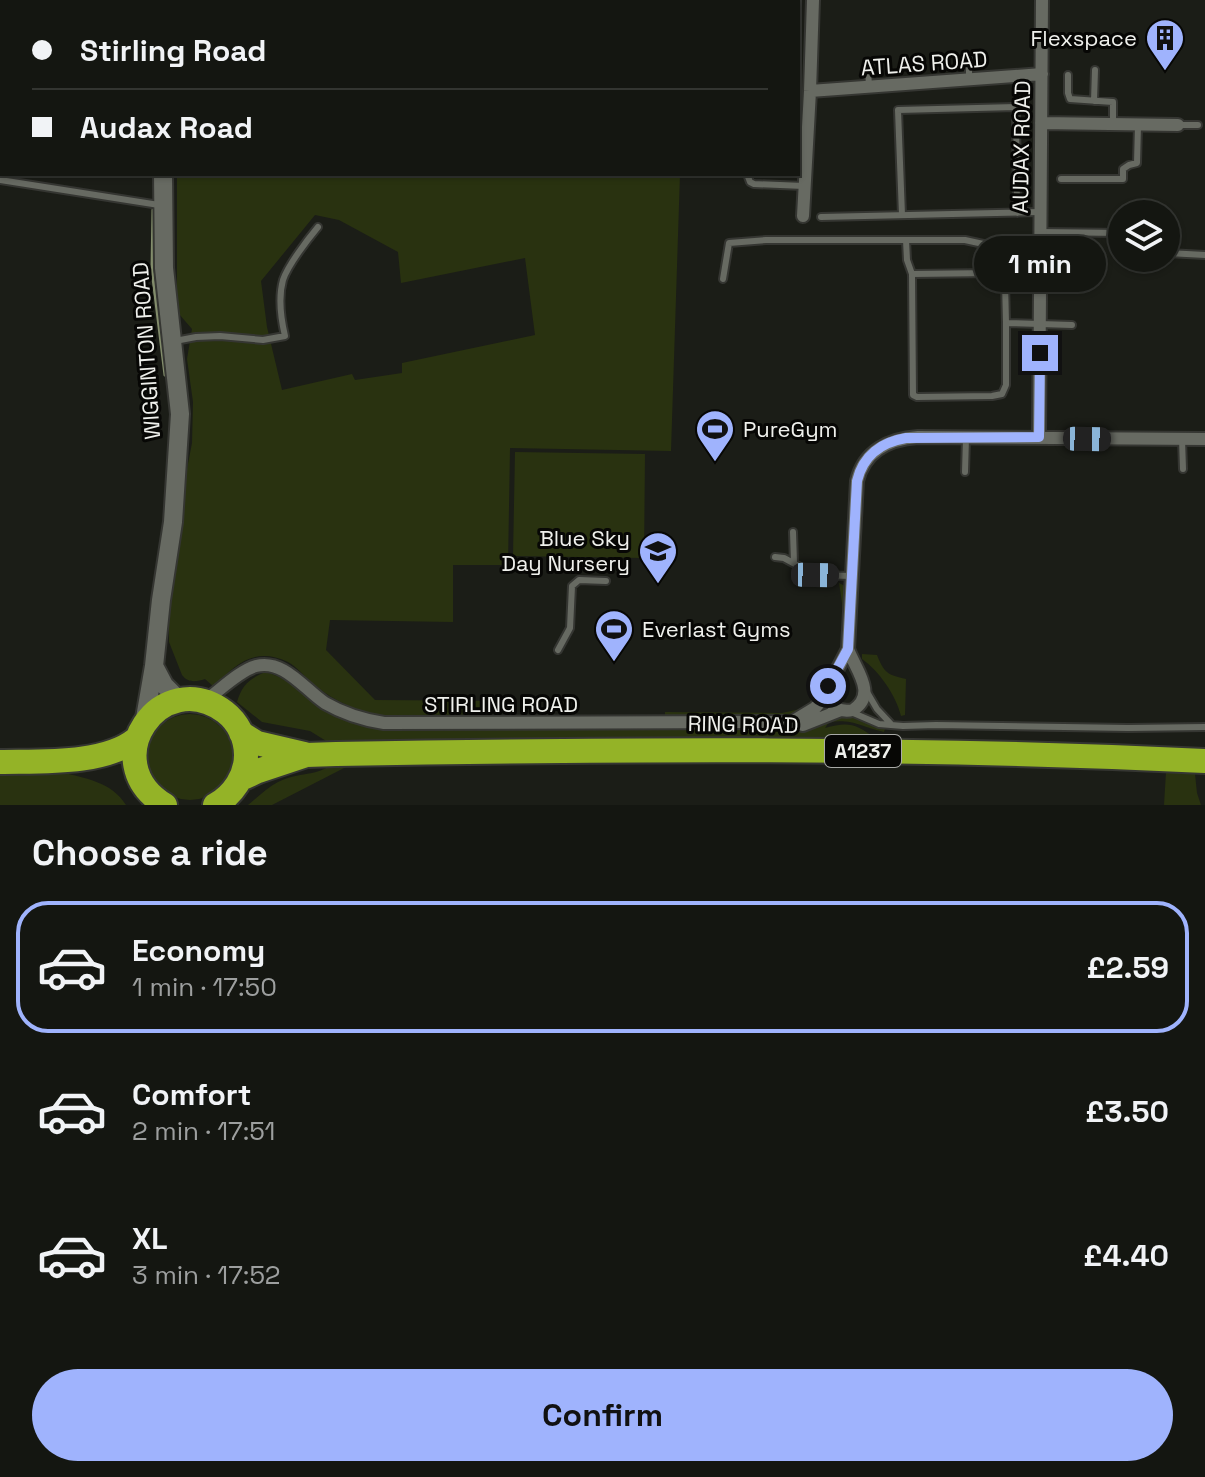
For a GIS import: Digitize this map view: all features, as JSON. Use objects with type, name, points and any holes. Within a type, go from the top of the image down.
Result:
[{"type":"highway","points":[[0,762],[74,760],[117,751],[127,746],[159,709],[191,701],[217,706],[235,724],[246,756],[241,779],[231,793],[215,805]]},
{"type":"highway","name":"A1237","points":[[235,724],[257,743],[306,755]]},
{"type":"highway","points":[[140,731],[134,754],[136,768],[152,797]]},
{"type":"highway","name":"RING ROAD","points":[[306,755],[660,749],[1205,761]]},
{"type":"highway","name":"A1237","points":[[241,779],[306,755]]},
{"type":"highway","points":[[74,760],[130,776],[152,797]]},
{"type":"main road","name":"WIGGINTON ROAD","points":[[140,731],[154,666],[173,522],[180,414],[164,268],[163,176]]},
{"type":"main road","points":[[154,666],[164,685],[191,701]]},
{"type":"street","points":[[803,216],[811,0]]},
{"type":"street","name":"AUDAX ROAD","points":[[1039,437],[1042,0]]},
{"type":"street","name":"ATLAS ROAD","points":[[810,91],[1042,74]]},
{"type":"street","points":[[1041,123],[1178,125]]},
{"type":"street","points":[[792,722],[815,708],[848,649],[857,481],[866,459],[879,448],[895,440],[918,437],[1205,439]]},
{"type":"street","points":[[827,691],[831,703],[845,711],[864,700],[863,684],[848,649]]},
{"type":"street","name":"STIRLING ROAD","points":[[191,701],[253,667],[266,665],[290,674],[335,708],[384,723],[792,722],[803,725],[845,711]]},
{"type":"street","points":[[834,677],[851,673],[863,684]]},
{"type":"street","points":[[232,681],[235,724]]},
{"type":"lane","points":[[969,58],[969,79]]},
{"type":"lane","points":[[868,68],[869,87]]},
{"type":"lane","points":[[1094,101],[1095,70]]},
{"type":"lane","points":[[1068,75],[1070,99],[1113,102],[1113,124]]},
{"type":"lane","points":[[902,215],[898,110],[1016,107],[1017,213]]},
{"type":"lane","points":[[1061,179],[1123,179],[1123,169],[1137,163],[1138,125]]},
{"type":"lane","points":[[1178,125],[1198,125]]},
{"type":"lane","points":[[748,176],[754,184],[804,186]]},
{"type":"lane","points":[[0,180],[163,205]]},
{"type":"lane","points":[[821,217],[1040,212]]},
{"type":"lane","points":[[172,341],[220,336],[263,340],[285,336],[281,315],[283,279],[318,227]]},
{"type":"lane","points":[[1040,232],[1108,233]]},
{"type":"lane","points":[[723,279],[729,243],[766,240],[965,240],[1040,254]]},
{"type":"lane","points":[[906,240],[907,260],[912,274],[912,394],[915,397],[1002,394],[1006,385],[1005,281],[992,273],[912,274]]},
{"type":"lane","points":[[1180,254],[1205,255]]},
{"type":"lane","points":[[1006,323],[1072,325]]},
{"type":"lane","points":[[965,472],[966,438]]},
{"type":"lane","points":[[1182,439],[1183,469]]},
{"type":"lane","points":[[793,532],[794,563]]},
{"type":"lane","points":[[775,557],[784,558],[815,575],[852,576]]},
{"type":"lane","points":[[558,650],[570,628],[572,586],[579,580],[606,581]]},
{"type":"lane","points":[[863,684],[873,705],[891,724]]},
{"type":"lane","points":[[845,711],[879,724],[903,726],[1205,727]]},
{"type":"green space","points":[[177,176],[680,176],[671,451],[510,448],[508,565],[453,565],[453,622],[330,620],[326,650],[375,700],[508,701],[508,711],[505,713],[370,713],[331,697],[288,662],[265,656],[246,660],[214,687],[205,679],[192,681],[182,675],[169,642],[169,618],[192,443],[193,402],[187,359],[192,329],[179,314]],"holes":[[[315,215],[339,220],[398,252],[401,283],[525,258],[535,335],[402,363],[402,373],[355,380],[352,374],[282,390],[267,327],[261,281]]]},
{"type":"green space","points":[[515,452],[645,454],[644,558],[513,556]]},
{"type":"green space","points":[[839,583],[845,586],[844,641],[834,669],[810,707],[798,714],[783,716],[665,716],[665,712],[782,713],[806,706],[823,685],[840,647],[843,618]]},
{"type":"green space","points":[[862,654],[877,655],[887,672],[906,679],[905,715],[901,716],[886,684],[862,659]]},
{"type":"green space","points":[[265,672],[285,680],[333,710],[388,730],[805,729],[838,717],[850,717],[885,729],[884,732],[845,722],[829,722],[825,728],[851,725],[874,738],[937,739],[937,746],[331,744],[310,731],[262,722],[237,702],[247,683]]},
{"type":"green space","points":[[190,714],[214,721],[226,733],[233,757],[226,781],[214,793],[190,800],[166,793],[154,781],[147,757],[154,733],[166,721]]},
{"type":"green space","points":[[519,760],[346,767],[272,805],[248,805],[278,782],[322,770],[337,761]]},
{"type":"green space","points":[[60,772],[106,786],[126,805],[0,805],[0,773]]},
{"type":"green space","points":[[1166,772],[1195,774],[1201,805],[1164,805]]},
{"type":"waterway","points":[[153,210],[152,270],[165,375]]},
{"type":"place","name":"Flexspace","points":[[1165,72]]},
{"type":"place","name":"PureGym","points":[[715,463]]},
{"type":"place","name":"Blue Sky Day Nursery","points":[[658,585]]},
{"type":"place","name":"Everlast Gyms","points":[[614,663]]},
{"type":"route","points":[[828,686],[848,649],[857,481],[866,459],[879,448],[906,438],[1039,437],[1040,353]]}]
